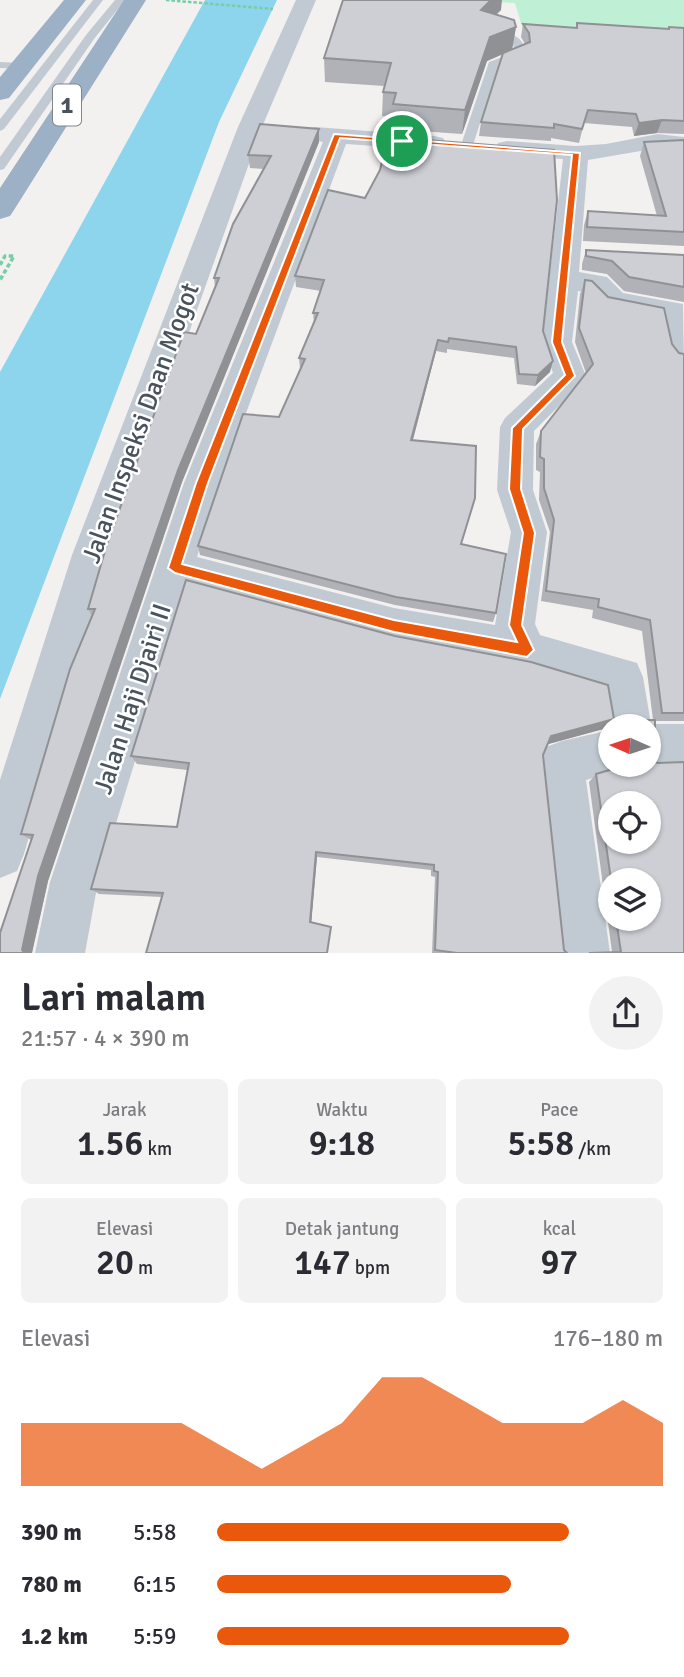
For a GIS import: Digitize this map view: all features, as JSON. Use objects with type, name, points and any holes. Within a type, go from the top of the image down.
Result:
[{"type":"highway","name":"1","points":[[0,93],[11,65],[75,0]]},
{"type":"highway","name":"1","points":[[0,210],[135,0]]},
{"type":"street","name":"Jalan Inspeksi Daan Mogot","points":[[0,854],[91,555],[272,130],[292,5]]},
{"type":"street","points":[[272,130],[576,153],[606,151],[658,141],[684,144]]},
{"type":"street","name":"Jalan Haji Djairi II","points":[[60,953],[74,882],[202,483],[337,136]]},
{"type":"street","points":[[527,650],[516,625],[529,533],[515,489],[517,428],[570,376],[557,342],[574,261],[576,153]]},
{"type":"street","points":[[574,261],[614,301],[679,313],[684,356]]},
{"type":"street","points":[[175,568],[394,626],[527,650],[622,677],[628,714]]},
{"type":"street","points":[[662,746],[684,746]]},
{"type":"street","points":[[585,953],[562,764],[598,755]]},
{"type":"lane","points":[[0,127],[98,0]]},
{"type":"lane","points":[[0,166],[90,37],[120,0]]},
{"type":"lane","points":[[467,145],[494,62],[520,54],[520,44],[516,39],[491,32]]},
{"type":"path","points":[[166,0],[292,5]]},
{"type":"path","points":[[0,265],[5,256],[14,256],[1,280]]},
{"type":"green space","points":[[448,0],[684,0],[684,41],[524,33],[515,3]]},
{"type":"water","points":[[205,0],[277,0],[219,122],[0,699],[0,372]]},
{"type":"building","points":[[343,0],[491,0],[481,10],[514,20],[516,27],[490,37],[465,110],[393,104],[396,93],[383,92],[391,63],[324,58]]},
{"type":"building","points":[[577,23],[684,28],[684,121],[639,123],[636,114],[588,110],[582,129],[554,124],[554,128],[481,122],[503,53],[530,42],[529,33],[523,24],[577,28]]},
{"type":"building","points":[[260,124],[319,129],[178,470],[38,876],[22,950],[25,953],[0,953],[0,933],[33,835],[21,834],[70,669],[95,609],[88,609],[107,544],[184,332],[196,334],[219,278],[214,278],[233,224],[271,156],[248,155]]},
{"type":"building","points":[[388,137],[554,150],[557,200],[543,331],[553,361],[538,375],[519,374],[516,347],[449,338],[448,342],[438,340],[411,440],[476,446],[475,498],[461,544],[506,554],[496,613],[396,597],[198,546],[243,414],[279,417],[305,359],[299,358],[318,313],[313,313],[324,280],[295,276],[328,190],[365,198],[380,170]]},
{"type":"building","points":[[684,140],[684,232],[587,227],[588,211],[666,216],[644,142]]},
{"type":"building","points":[[586,250],[684,255],[684,287],[629,277],[612,261],[586,256]]},
{"type":"building","points":[[585,280],[592,281],[608,297],[664,308],[672,344],[679,353],[684,354],[684,713],[662,713],[650,620],[598,607],[599,599],[546,591],[554,520],[544,488],[544,459],[540,457],[541,431],[593,364],[579,328]]},
{"type":"building","points":[[186,580],[395,636],[531,662],[608,685],[613,714],[598,714],[598,723],[551,736],[543,755],[564,950],[567,953],[457,953],[435,950],[438,872],[434,871],[434,865],[316,852],[310,922],[331,927],[327,953],[146,953],[163,893],[91,889],[110,823],[177,827],[189,763],[131,756]]},
{"type":"building","points":[[684,762],[684,953],[589,953],[621,952],[618,931],[661,931],[661,868],[609,868],[607,854],[661,854],[661,791],[598,791],[596,774],[598,777],[662,777],[662,763]]},
{"type":"route","points":[[337,136],[402,141],[576,153],[557,342],[570,376],[517,428],[515,489],[529,533],[516,625],[527,650],[394,626],[175,568],[202,483],[337,136]]}]
